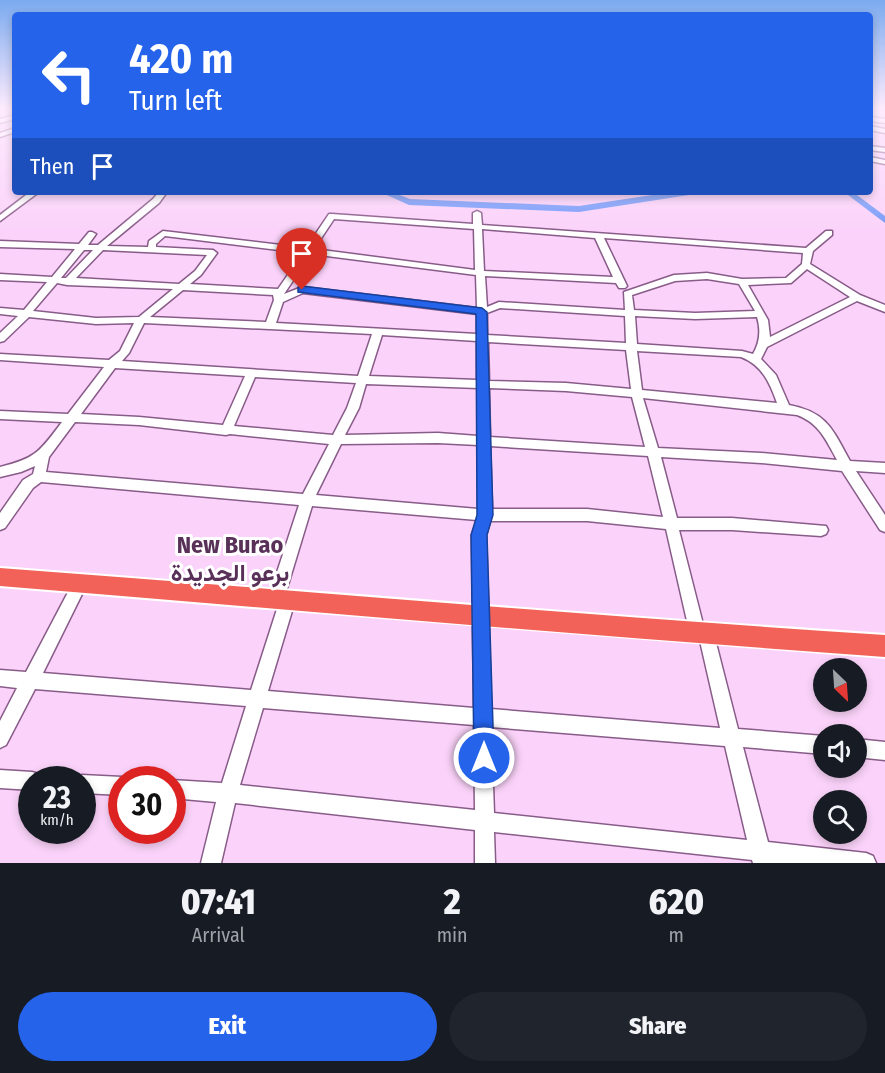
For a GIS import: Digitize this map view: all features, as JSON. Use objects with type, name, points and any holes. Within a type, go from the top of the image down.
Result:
[{"type":"highway","points":[[0,577],[702,634],[885,646]]},
{"type":"street","points":[[0,219],[30,195]]},
{"type":"street","points":[[67,282],[120,229],[161,195]]},
{"type":"street","points":[[477,213],[484,387],[485,515],[479,535],[485,863]]},
{"type":"street","points":[[269,327],[279,297],[332,216],[809,251]]},
{"type":"street","points":[[213,253],[207,250],[158,250],[150,246],[163,233],[480,273],[619,280]]},
{"type":"street","points":[[829,233],[810,246],[805,259],[806,265],[857,297],[885,309]]},
{"type":"street","points":[[0,339],[26,314],[92,234]]},
{"type":"street","points":[[597,236],[626,295],[630,313],[637,396],[668,503],[682,581],[702,634],[732,737],[761,857]]},
{"type":"street","points":[[0,244],[213,253]]},
{"type":"street","points":[[0,524],[34,481],[43,456],[68,420],[112,364],[124,353],[141,320],[198,273],[213,253]]},
{"type":"street","points":[[626,295],[634,289],[666,279],[707,276],[742,282],[788,280],[806,265]]},
{"type":"street","points":[[0,277],[277,292],[279,297]]},
{"type":"street","points":[[742,282],[767,330],[765,344],[755,361]]},
{"type":"street","points":[[279,297],[302,290],[482,312],[500,305],[695,316],[760,314]]},
{"type":"street","points":[[765,344],[857,297]]},
{"type":"street","points":[[0,311],[96,321],[141,320],[378,332],[742,354],[755,361],[774,377],[784,408]]},
{"type":"street","points":[[210,863],[228,793],[257,698],[308,500],[352,408],[378,332]]},
{"type":"street","points":[[0,357],[484,387],[566,387],[637,396],[805,411],[822,423],[846,466],[885,526]]},
{"type":"street","points":[[226,431],[252,372]]},
{"type":"street","points":[[0,415],[68,420],[139,421],[335,440],[438,438],[585,446],[885,468]]},
{"type":"street","points":[[0,472],[21,467],[43,456]]},
{"type":"street","points":[[0,472],[34,481],[485,515],[587,515],[671,524],[732,524],[821,530]]},
{"type":"street","points":[[0,739],[80,584]]},
{"type":"street","points":[[0,678],[813,744]]},
{"type":"street","points":[[867,749],[885,751]]},
{"type":"street","points":[[0,779],[18,780]]},
{"type":"street","points":[[186,790],[484,821],[761,857],[866,863]]},
{"type":"waterway","points":[[392,195],[409,202],[579,209],[670,195]]},
{"type":"waterway","points":[[852,195],[885,220]]},
{"type":"district","name":"New Burao برعو الجديدة","points":[[230,559]]},
{"type":"route","points":[[302,290],[482,312],[485,515],[479,535],[484,758]]}]
